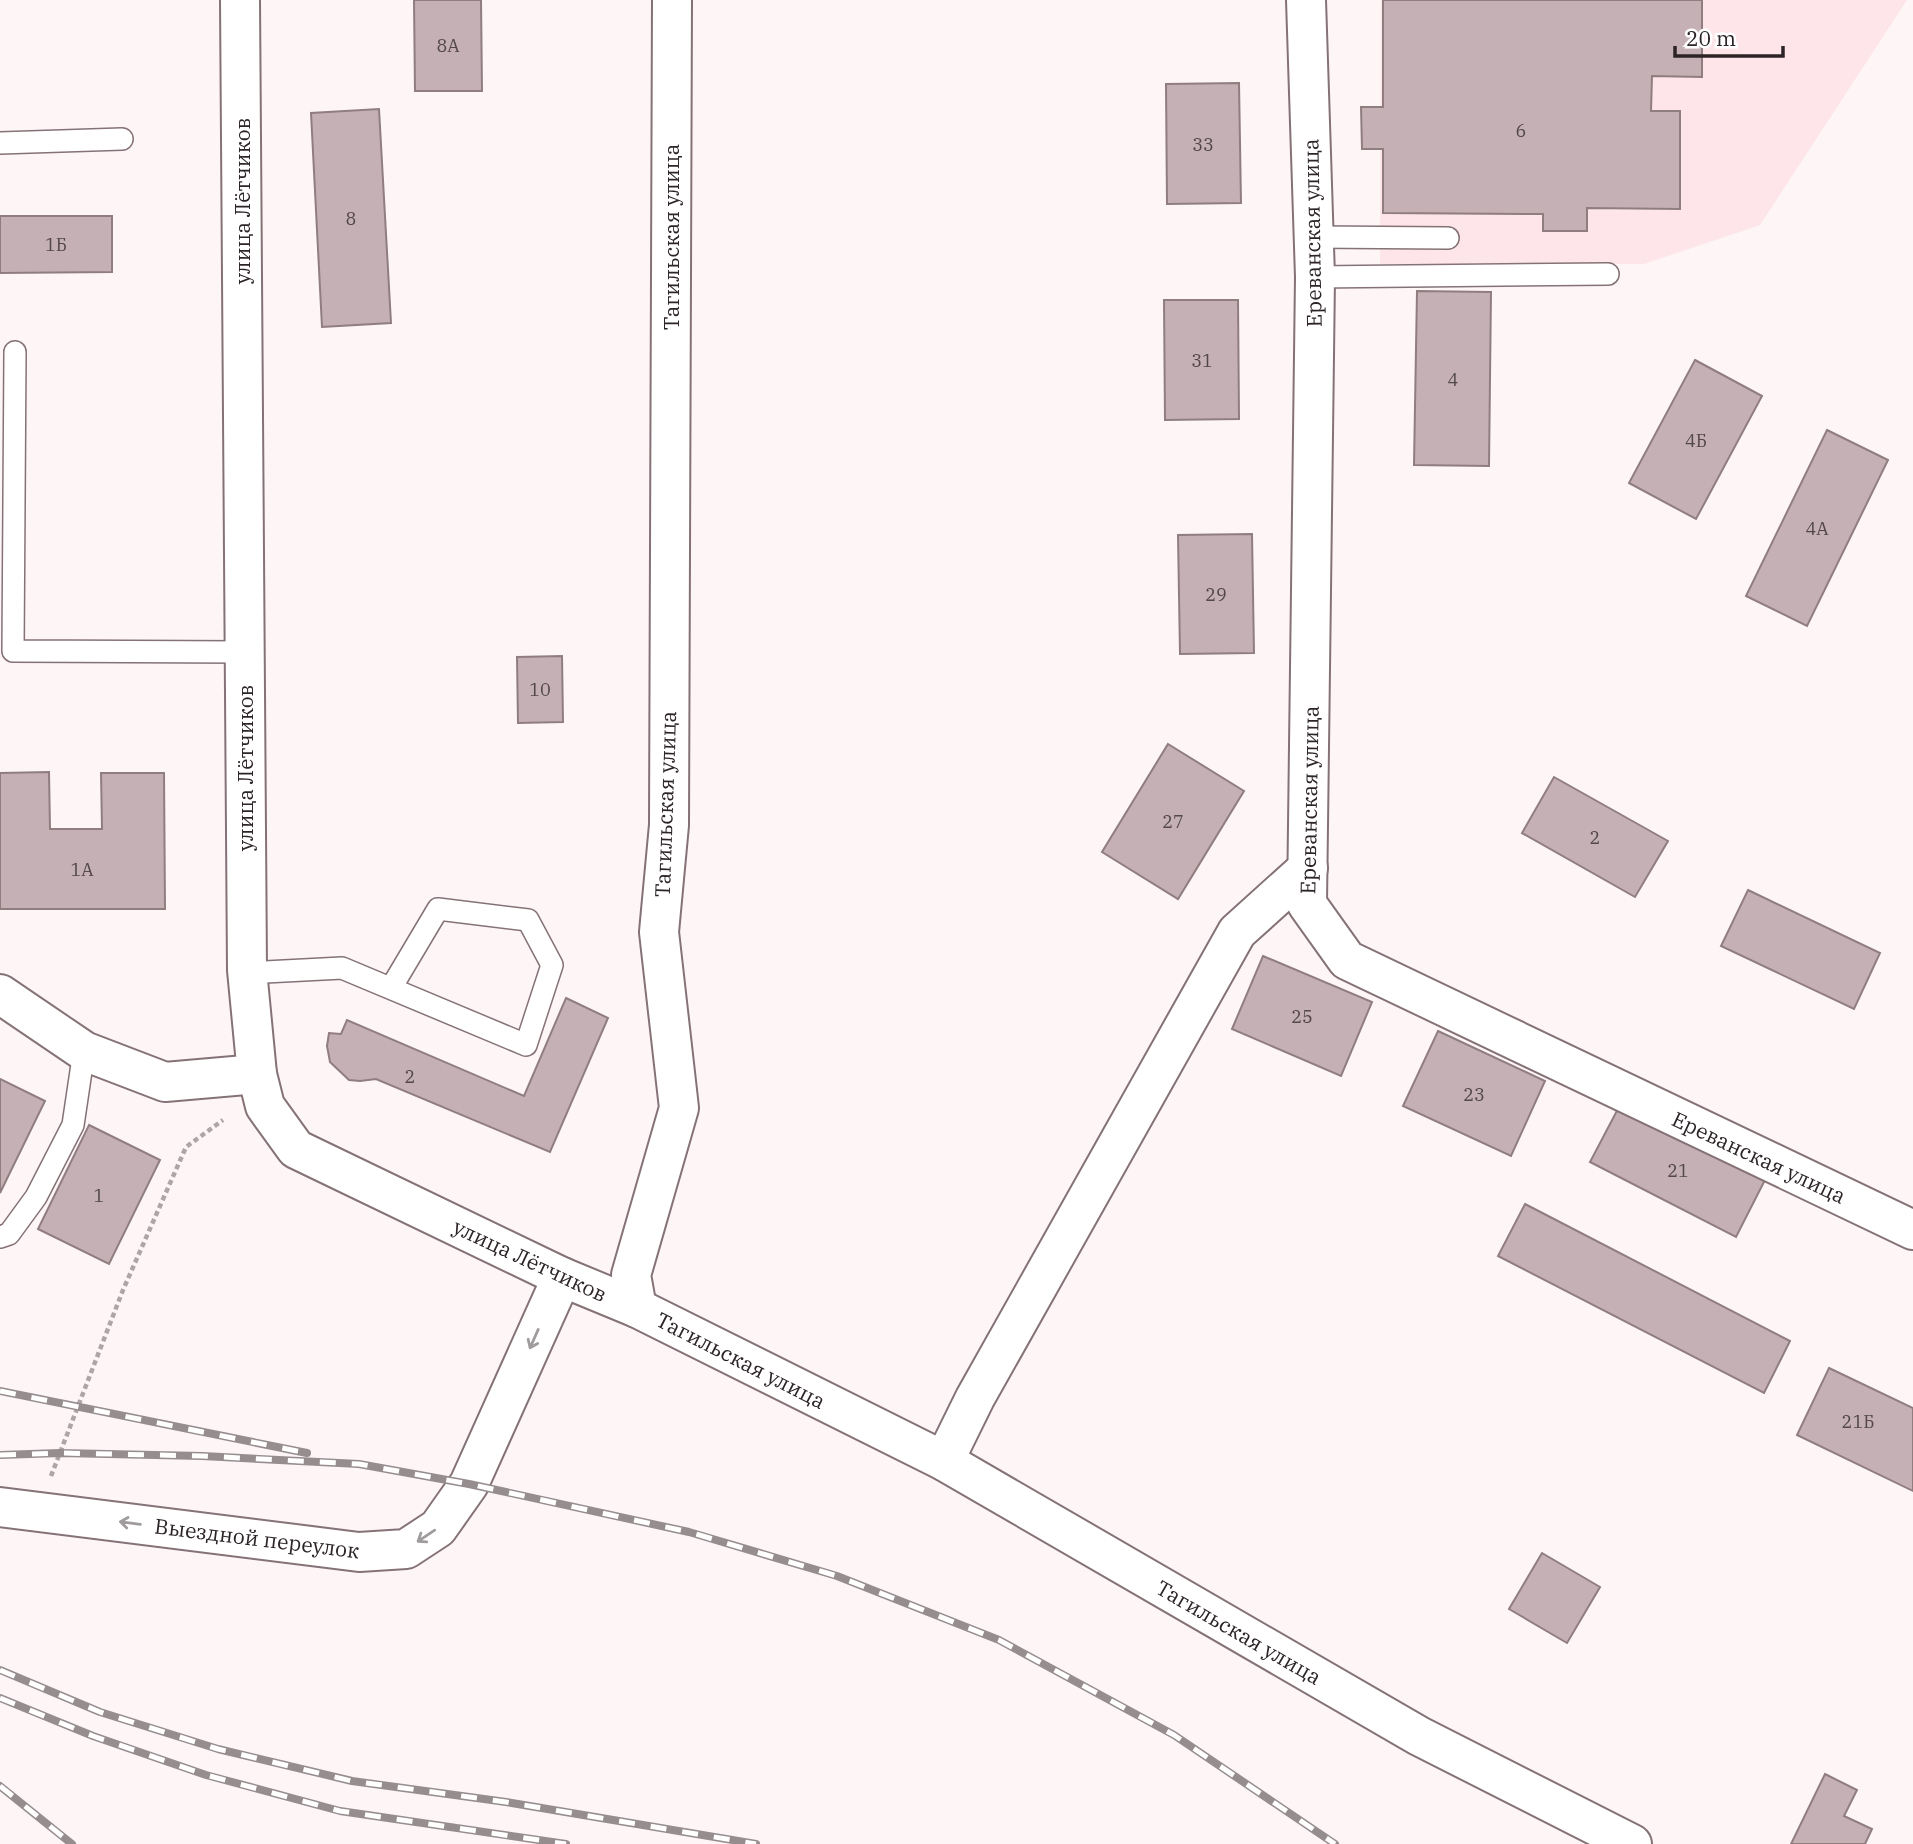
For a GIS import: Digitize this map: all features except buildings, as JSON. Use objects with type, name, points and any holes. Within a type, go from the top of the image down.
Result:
[{"type":"street","name":"улица Лётчиков","points":[[240,0],[247,971],[257,1073],[265,1106],[296,1149],[562,1277],[637,1308]]},
{"type":"street","name":"Тагильская улица","points":[[672,0],[669,825],[659,932],[679,1108],[631,1275],[637,1308],[944,1461],[1419,1736],[1632,1844]]},
{"type":"street","name":"Ереванская улица","points":[[1306,0],[1315,277],[1307,904],[1347,960],[1913,1230]]},
{"type":"street","points":[[944,1461],[975,1398],[1237,932],[1308,868]]},
{"type":"street","points":[[0,994],[83,1051],[165,1082],[257,1073]]},
{"type":"street","name":"Выездной переулок","points":[[0,1507],[359,1552],[406,1549],[438,1528],[469,1484],[562,1277]]},
{"type":"lane","points":[[0,143],[122,139]]},
{"type":"lane","points":[[1314,237],[1448,238]]},
{"type":"lane","points":[[1315,277],[1608,274]]},
{"type":"lane","points":[[15,352],[13,651],[244,652]]},
{"type":"lane","points":[[247,971],[342,968],[526,1045],[552,965],[528,920],[438,909],[391,988]]},
{"type":"lane","points":[[0,1237],[9,1234],[36,1197],[73,1125],[83,1051]]},
{"type":"path","points":[[56,1465],[123,1290],[186,1147],[223,1120]]},
{"type":"shaded area","points":[[1381,0],[1907,0],[1760,225],[1644,264],[1380,264]]},
{"type":"railway","points":[[0,1391],[307,1453]]},
{"type":"railway","points":[[0,1455],[60,1453],[202,1456],[359,1464],[469,1484],[689,1532],[837,1576],[999,1640],[1174,1735],[1335,1844]]},
{"type":"railway","points":[[0,1670],[100,1712],[218,1749],[352,1781],[506,1802],[756,1844]]},
{"type":"railway","points":[[0,1698],[93,1736],[206,1775],[340,1811],[566,1844]]},
{"type":"railway","points":[[0,1786],[72,1844]]}]
